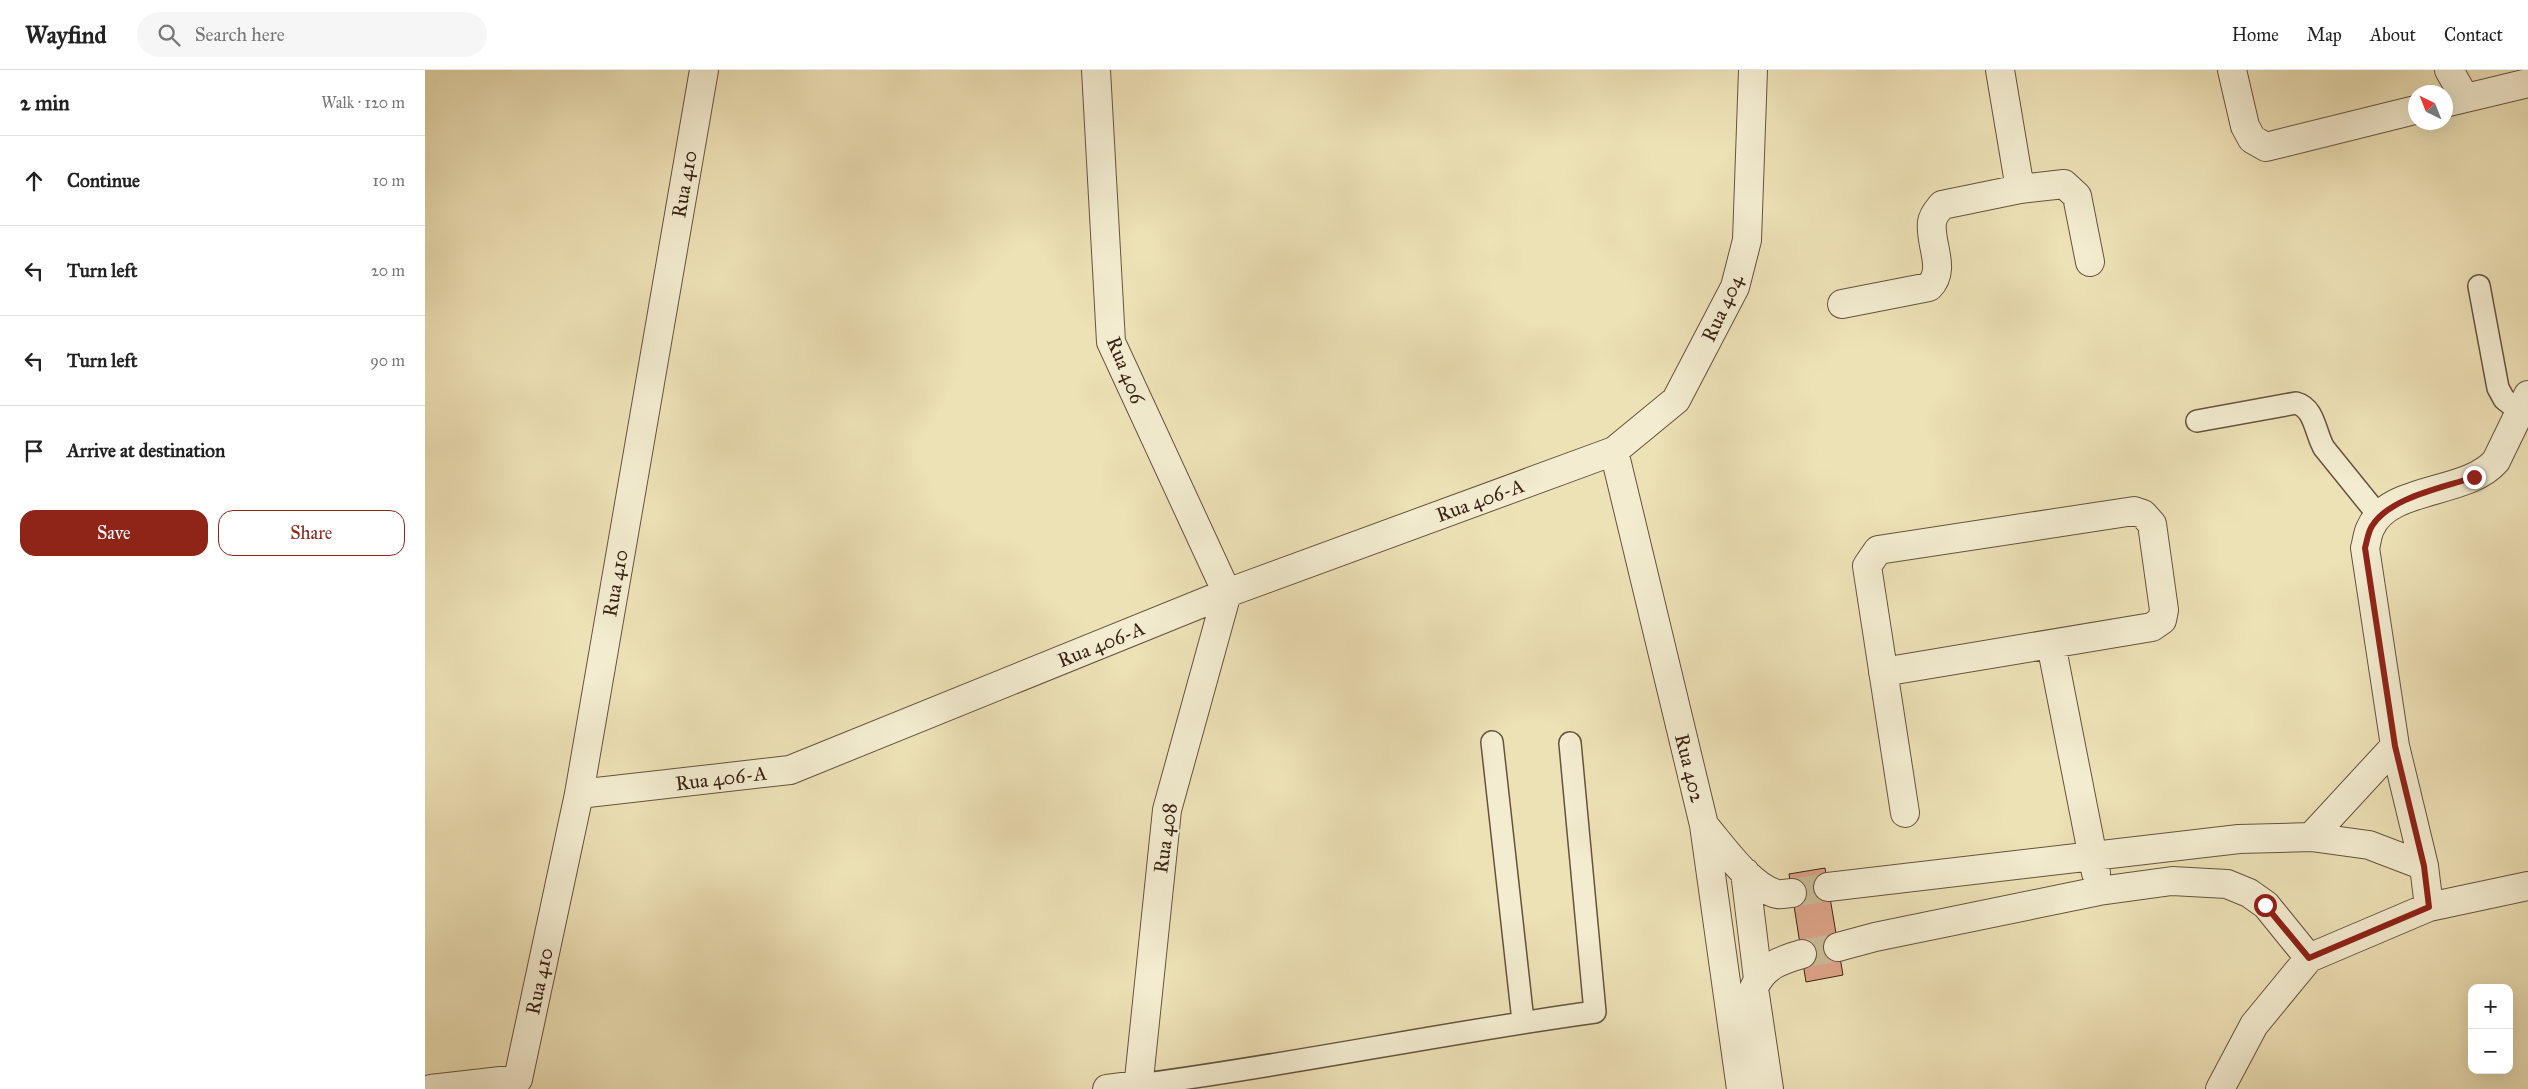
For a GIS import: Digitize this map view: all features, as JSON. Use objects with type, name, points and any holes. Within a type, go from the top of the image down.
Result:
[{"type":"street","name":"Rua 410","points":[[524,1084],[579,794],[704,70]]},
{"type":"street","name":"Rua 406","points":[[1095,70],[1111,342],[1227,593]]},
{"type":"street","name":"Rua 404","points":[[1614,451],[1675,400],[1735,287],[1747,240],[1753,70]]},
{"type":"street","points":[[2000,70],[2020,190]]},
{"type":"street","points":[[2232,70],[2245,126],[2252,139],[2266,147],[2408,112]]},
{"type":"street","points":[[2449,70],[2455,100],[2528,83]]},
{"type":"street","points":[[1842,304],[1929,287],[1936,280],[1937,271],[1932,222],[1942,205],[2020,190],[2064,184],[2071,189],[2077,196],[2090,262]]},
{"type":"street","points":[[2429,907],[2424,866],[2395,746],[2365,548],[2370,528],[2379,516],[2394,504],[2474,477],[2489,470],[2496,461],[2524,403]]},
{"type":"street","name":"Rua 406-A","points":[[579,794],[789,770],[1227,593],[1614,451]]},
{"type":"street","name":"Rua 402","points":[[1614,451],[1704,825],[1741,1089]]},
{"type":"street","points":[[1883,672],[2152,627],[2162,620],[2164,610],[2152,524],[2143,514],[2134,511],[1878,550],[1867,566],[1883,672],[1905,812]]},
{"type":"street","name":"Rua 408","points":[[1138,1087],[1167,810],[1227,593]]},
{"type":"street","points":[[2051,644],[2099,891]]},
{"type":"street","points":[[2311,837],[2395,746]]},
{"type":"street","points":[[1704,825],[1745,872],[1768,891],[1779,895],[1792,892]]},
{"type":"street","points":[[1828,887],[2239,839],[2311,837],[2369,845],[2424,866]]},
{"type":"street","points":[[1745,872],[1758,979]]},
{"type":"street","points":[[1838,947],[1875,937],[2099,891],[2172,881],[2227,884],[2249,893],[2265,905],[2309,958]]},
{"type":"street","points":[[2219,1089],[2254,1024],[2309,958],[2429,907],[2528,886]]},
{"type":"street","points":[[1769,1089],[1754,988],[1758,979],[1769,967],[1802,954]]},
{"type":"street","points":[[431,1089],[524,1084]]},
{"type":"street","points":[[1107,1089],[1138,1087]]},
{"type":"lane","points":[[2479,286],[2498,388],[2505,399],[2524,403]]},
{"type":"lane","points":[[2197,421],[2297,403],[2305,406],[2310,412],[2317,436],[2324,448],[2379,516]]},
{"type":"lane","points":[[1492,742],[1523,1021]]},
{"type":"lane","points":[[1138,1087],[1523,1021],[1595,1012],[1570,743]]},
{"type":"building","points":[[1825,868],[1843,975],[1806,982],[1789,874]]},
{"type":"tunnel","points":[[1792,893],[1828,887]]},
{"type":"tunnel","points":[[1802,954],[1838,947]]},
{"type":"route","points":[[2265,905],[2309,958],[2429,907],[2424,866],[2395,746],[2365,548],[2370,528],[2379,516],[2394,504],[2474,477]]}]
